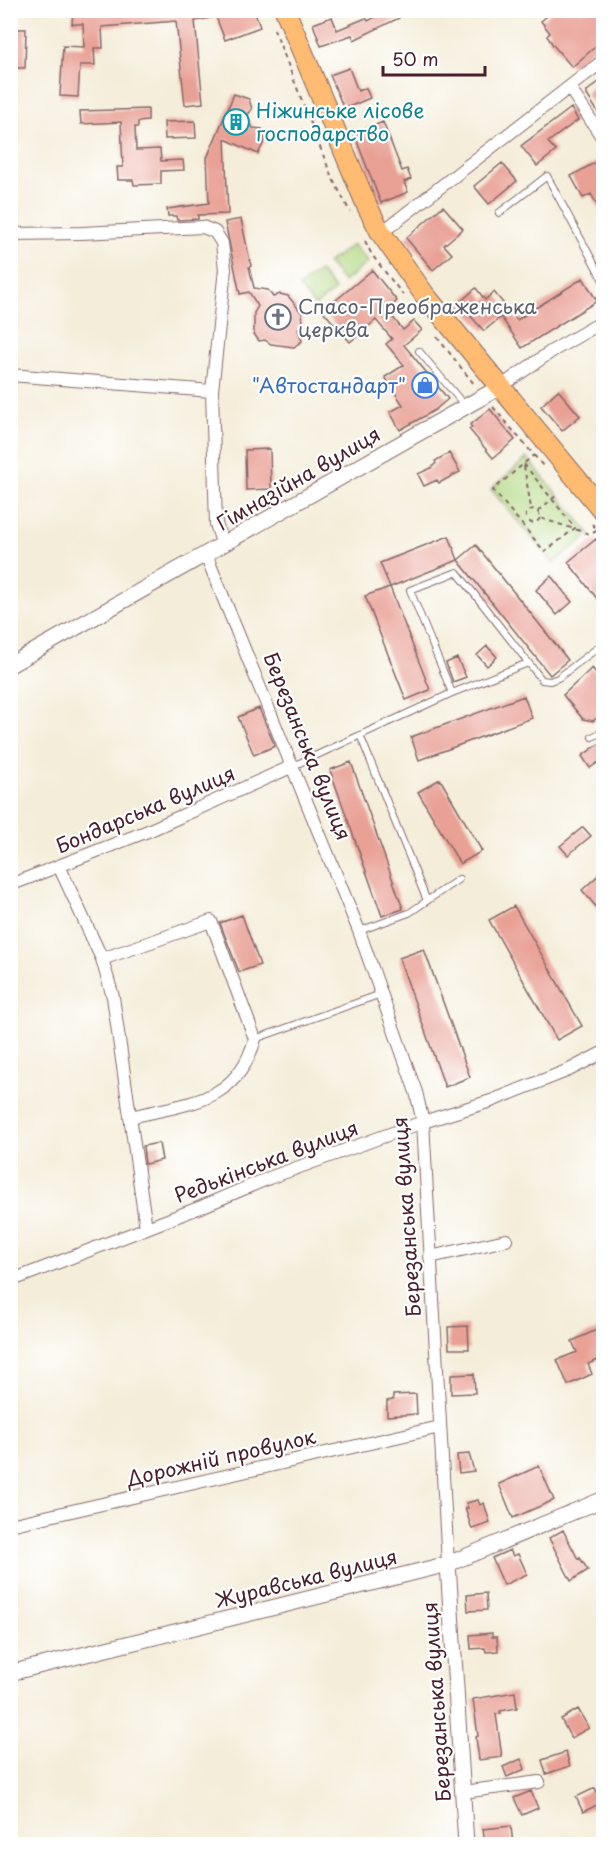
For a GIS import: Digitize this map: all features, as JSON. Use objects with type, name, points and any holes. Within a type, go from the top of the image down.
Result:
[{"type":"main road","points":[[285,10],[367,206],[381,233],[492,391],[597,517]]},
{"type":"street","points":[[381,233],[603,60]]},
{"type":"street","points":[[568,87],[603,140]]},
{"type":"street","points":[[10,234],[203,227],[215,232],[222,243],[225,268],[212,391],[216,524],[223,545]]},
{"type":"street","name":"Гімназійна вулиця","points":[[10,665],[492,391],[552,351],[603,321]]},
{"type":"street","points":[[10,375],[212,391]]},
{"type":"street","name":"Березанська вулиця","points":[[206,555],[360,931],[416,1092],[423,1122],[466,1845]]},
{"type":"street","name":"Бондарська вулиця","points":[[10,885],[148,831],[293,766]]},
{"type":"street","points":[[59,866],[102,959],[115,1006],[146,1228]]},
{"type":"street","points":[[102,959],[211,921],[255,1039],[239,1076],[224,1089],[210,1097],[131,1117]]},
{"type":"street","name":"Редькінська вулиця","points":[[10,1281],[201,1207],[269,1178],[423,1122],[491,1101],[569,1070],[603,1052]]},
{"type":"street","points":[[430,1257],[506,1240]]},
{"type":"street","name":"Дорожній провулок","points":[[10,1525],[440,1427]]},
{"type":"street","name":"Журавська вулиця","points":[[10,1673],[448,1564],[603,1499]]},
{"type":"street","points":[[463,1792],[539,1782]]},
{"type":"lane","points":[[499,213],[547,176],[603,282]]},
{"type":"lane","points":[[419,351],[465,406]]},
{"type":"lane","points":[[452,693],[410,590],[457,572],[542,680],[550,681],[558,678],[603,643]]},
{"type":"lane","points":[[293,766],[452,693],[528,663]]},
{"type":"lane","points":[[592,737],[603,731]]},
{"type":"lane","points":[[360,735],[427,901]]},
{"type":"lane","points":[[360,931],[409,913],[459,879]]},
{"type":"lane","points":[[255,1039],[382,994]]},
{"type":"path","points":[[492,391],[534,455],[548,472]]},
{"type":"path","points":[[534,455],[494,490],[545,552],[574,528]]},
{"type":"path","points":[[524,464],[574,528]]},
{"type":"path","points":[[524,464],[531,509]]},
{"type":"path","points":[[538,511],[558,494]]},
{"type":"path","points":[[531,509],[538,511]]},
{"type":"path","points":[[531,509],[526,514],[527,520],[535,523],[540,518]]},
{"type":"path","points":[[538,511],[540,518]]},
{"type":"path","points":[[597,517],[597,531],[603,538]]},
{"type":"path","points":[[540,518],[590,534],[597,531]]},
{"type":"green space","points":[[353,245],[368,262],[344,282],[327,263]]},
{"type":"green space","points":[[319,271],[335,290],[315,306],[299,287]]},
{"type":"green space","points":[[527,458],[590,534],[553,563],[491,489]]},
{"type":"building","points":[[254,10],[260,27],[225,40],[216,17],[195,21],[203,103],[185,105],[176,21],[102,27],[103,48],[94,48],[95,65],[80,65],[78,97],[60,96],[63,46],[84,47],[83,24],[72,24],[73,12]]},
{"type":"building","points":[[389,10],[395,10],[399,18],[354,40],[352,35],[321,46],[313,24],[332,17],[337,30],[366,18],[368,21]]},
{"type":"building","points":[[554,10],[603,10],[603,40],[572,67],[553,45],[547,36],[550,33],[541,21]]},
{"type":"building","points":[[10,29],[26,29],[25,68],[12,68]]},
{"type":"building","points":[[349,68],[358,91],[366,88],[370,98],[344,109],[330,75]]},
{"type":"building","points":[[603,79],[603,120],[587,95],[587,91]]},
{"type":"building","points":[[234,94],[249,99],[252,109],[247,116],[253,128],[262,129],[265,140],[258,154],[225,139],[228,214],[198,215],[198,219],[177,220],[176,216],[168,216],[167,209],[209,203],[207,158]]},
{"type":"building","points":[[571,108],[578,120],[548,142],[556,151],[537,166],[521,146]]},
{"type":"building","points":[[148,109],[148,121],[138,122],[138,127],[135,127],[136,150],[160,149],[161,161],[183,160],[184,170],[161,171],[161,184],[134,185],[133,180],[118,180],[117,167],[123,167],[121,122],[81,124],[80,111]]},
{"type":"building","points":[[195,121],[196,138],[165,139],[164,122]]},
{"type":"building","points":[[383,122],[402,171],[407,169],[411,179],[404,182],[408,192],[381,203],[354,134]]},
{"type":"building","points":[[603,158],[603,216],[591,194],[583,198],[571,176]]},
{"type":"building","points":[[502,163],[517,181],[489,204],[474,186]]},
{"type":"building","points":[[443,206],[463,229],[444,245],[452,254],[433,270],[406,238]]},
{"type":"building","name":"Спасо-Преображенська церква","points":[[241,219],[254,288],[268,290],[273,297],[280,294],[288,296],[302,313],[303,324],[298,329],[302,341],[294,347],[271,344],[265,340],[259,341],[254,334],[254,313],[258,306],[249,292],[240,294],[225,222]]},
{"type":"building","points":[[372,270],[397,301],[387,310],[403,330],[414,321],[422,330],[404,345],[448,399],[435,410],[400,430],[390,412],[403,405],[385,377],[404,365],[386,344],[392,339],[376,320],[350,342],[323,311]]},
{"type":"building","points":[[583,278],[597,301],[522,348],[501,317],[484,331],[459,303],[476,288],[485,300],[494,292],[517,320]]},
{"type":"building","points":[[558,390],[580,416],[562,431],[541,406]]},
{"type":"building","points":[[490,409],[515,440],[493,458],[469,429],[472,427],[470,425]]},
{"type":"building","points":[[270,449],[271,489],[246,490],[245,450]]},
{"type":"building","points":[[449,453],[460,472],[439,483],[437,480],[424,486],[418,474],[431,468],[436,463],[435,461]]},
{"type":"building","points":[[449,536],[458,560],[390,587],[380,563]]},
{"type":"building","points":[[596,539],[603,548],[603,606],[568,562]]},
{"type":"building","points":[[476,545],[568,660],[550,675],[458,560]]},
{"type":"building","points":[[551,576],[572,602],[557,615],[536,590]]},
{"type":"building","points":[[390,587],[430,690],[406,700],[365,596]]},
{"type":"building","points":[[487,646],[497,657],[487,666],[477,655]]},
{"type":"building","points":[[457,658],[466,677],[453,682],[446,663]]},
{"type":"building","points":[[592,668],[603,681],[603,713],[593,721],[583,719],[563,695]]},
{"type":"building","points":[[524,696],[532,718],[419,760],[411,737]]},
{"type":"building","points":[[259,708],[275,746],[254,755],[238,717]]},
{"type":"building","points":[[603,741],[603,759],[590,768],[582,756]]},
{"type":"building","points":[[351,762],[403,909],[382,916],[330,770]]},
{"type":"building","points":[[440,779],[482,851],[460,864],[418,792]]},
{"type":"building","points":[[583,827],[591,836],[568,855],[560,846]]},
{"type":"building","points":[[603,871],[603,915],[582,890]]},
{"type":"building","points":[[514,906],[582,1026],[557,1040],[489,920]]},
{"type":"building","points":[[242,915],[260,965],[239,972],[220,923]]},
{"type":"building","points":[[424,949],[470,1077],[445,1087],[399,958]]},
{"type":"building","points":[[159,1143],[162,1160],[145,1164],[143,1146]]},
{"type":"building","points":[[468,1326],[469,1349],[449,1349],[448,1327]]},
{"type":"building","points":[[603,1327],[603,1358],[588,1364],[592,1374],[568,1385],[557,1360],[577,1352],[572,1341]]},
{"type":"building","points":[[474,1374],[475,1393],[451,1394],[451,1375]]},
{"type":"building","points":[[416,1394],[417,1414],[387,1416],[387,1401],[393,1400],[393,1395]]},
{"type":"building","points":[[469,1454],[474,1471],[459,1473],[457,1455]]},
{"type":"building","points":[[539,1466],[554,1500],[513,1518],[499,1484]]},
{"type":"building","points":[[478,1500],[480,1505],[484,1503],[490,1523],[472,1529],[465,1508],[468,1508],[466,1503]]},
{"type":"building","points":[[563,1530],[578,1559],[580,1558],[588,1570],[571,1581],[549,1538]]},
{"type":"building","points":[[510,1550],[513,1556],[518,1554],[527,1574],[504,1585],[492,1558]]},
{"type":"building","points":[[486,1593],[487,1610],[468,1611],[467,1595]]},
{"type":"building","points":[[492,1633],[492,1637],[497,1637],[498,1651],[486,1652],[485,1648],[471,1649],[470,1635]]},
{"type":"building","points":[[515,1692],[517,1708],[496,1714],[502,1757],[479,1760],[473,1699]]},
{"type":"building","points":[[578,1709],[589,1728],[571,1738],[561,1719]]},
{"type":"building","points":[[566,1752],[570,1766],[546,1774],[542,1760]]},
{"type":"building","points":[[521,1759],[525,1769],[507,1777],[503,1767]]},
{"type":"building","points":[[595,1788],[598,1794],[603,1793],[603,1802],[583,1812],[576,1797]]},
{"type":"building","points":[[531,1791],[538,1808],[522,1815],[514,1798]]},
{"type":"building","points":[[511,1826],[513,1845],[485,1845],[483,1829]]},
{"type":"place","name":"Ніжинське лісове господарство","points":[[236,122]]},
{"type":"place","name":"Спасо-Преображенська церква","points":[[278,317]]},
{"type":"place","name":"\"Автостандарт\"","points":[[425,385]]}]
